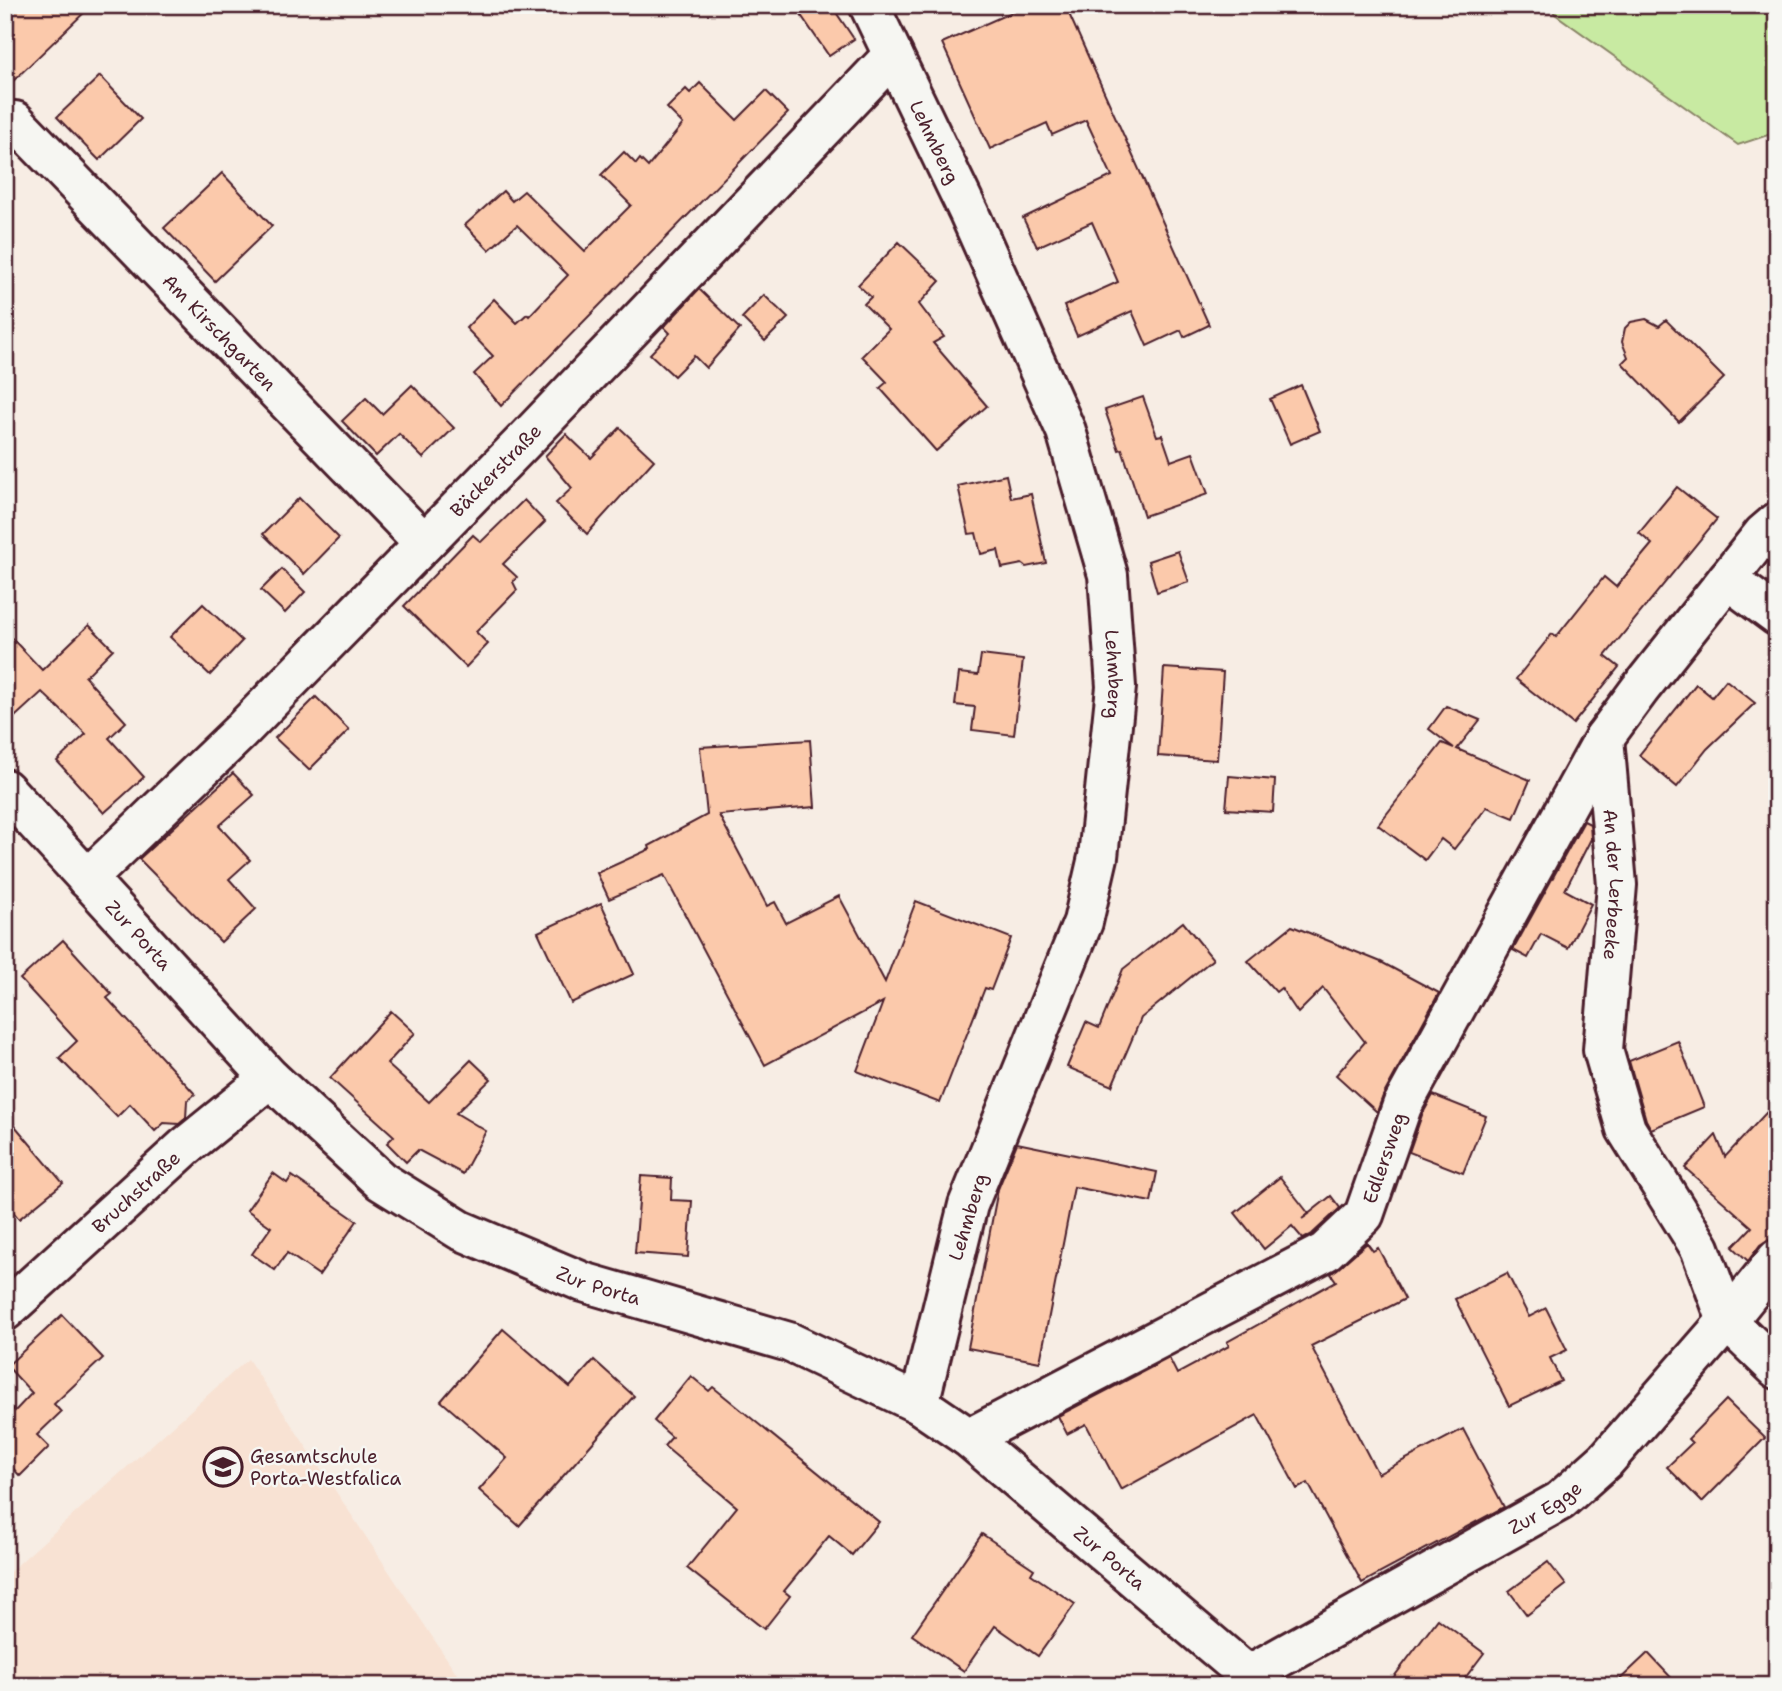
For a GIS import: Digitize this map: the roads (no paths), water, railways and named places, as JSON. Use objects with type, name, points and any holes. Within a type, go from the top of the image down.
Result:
[{"type":"street","name":"Lehmberg","points":[[869,5],[969,213],[1066,431],[1108,575],[1116,687],[1098,857],[1083,922],[968,1205],[919,1404]]},
{"type":"street","name":"Bäckerstraße","points":[[87,879],[240,732],[893,55]]},
{"type":"street","name":"Am Kirschgarten","points":[[15,121],[424,543]]},
{"type":"street","points":[[1604,738],[1763,534],[1777,522]]},
{"type":"street","points":[[1727,579],[1777,615]]},
{"type":"street","name":"An der Lerbeeke","points":[[1604,738],[1617,885],[1603,1050],[1626,1129],[1700,1248],[1727,1321]]},
{"type":"street","name":"Edlersweg","points":[[969,1438],[1325,1252],[1364,1215],[1402,1107],[1604,738]]},
{"type":"street","name":"Zur Porta","points":[[5,789],[270,1078],[381,1181],[460,1230],[583,1282],[789,1342],[919,1404],[969,1438],[1254,1680]]},
{"type":"street","name":"Bruchstraße","points":[[5,1311],[185,1147],[270,1078]]},
{"type":"street","name":"Zur Egge","points":[[1254,1680],[1560,1501],[1606,1460],[1777,1259]]},
{"type":"street","points":[[1727,1321],[1777,1369]]},
{"type":"place","name":"Gesamtschule Porta-Westfalica","points":[[223,1467]]}]
